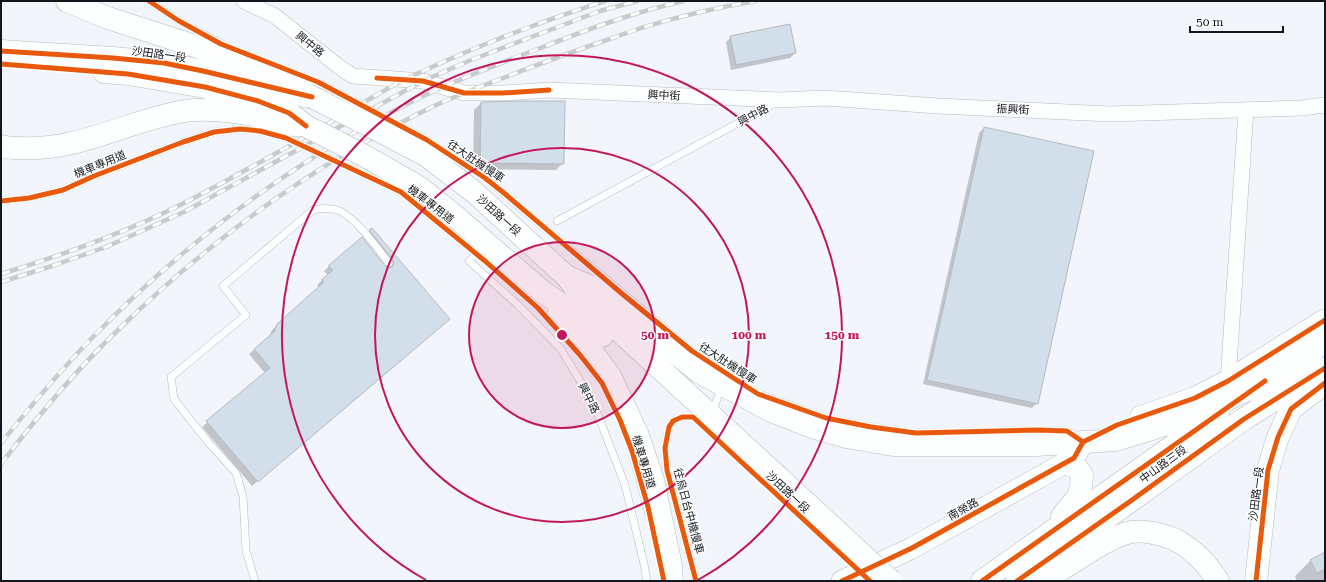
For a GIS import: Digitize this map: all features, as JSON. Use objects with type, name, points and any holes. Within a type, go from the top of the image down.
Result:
[{"type":"main road","points":[[67,1],[108,18],[273,73],[315,90]]},
{"type":"main road","name":"沙田路一段","points":[[1,51],[113,58],[164,63],[315,90],[374,128],[427,148],[567,277],[582,297],[774,477],[891,581]]},
{"type":"main road","name":"沙田路一段","points":[[1,64],[128,74],[205,87],[258,101],[289,113],[306,126],[365,156],[410,190],[455,216],[543,292],[582,318],[693,417],[774,477],[870,581]]},
{"type":"main road","points":[[1,146],[29,149],[60,146],[162,116],[186,111],[202,110],[235,112],[268,118],[283,123],[306,126]]},
{"type":"main road","points":[[567,277],[592,287],[699,372],[723,378],[770,410],[812,427],[846,437],[893,445],[1036,445],[1116,440],[1194,416],[1265,381]]},
{"type":"main road","name":"沙田路一段","points":[[543,292],[591,350],[610,376],[637,433],[653,480],[671,566],[672,581]]},
{"type":"main road","points":[[1083,442],[1117,425],[1195,398],[1228,381],[1325,320]]},
{"type":"main road","name":"中山路三段","points":[[982,581],[1265,381],[1325,342]]},
{"type":"main road","name":"中山路三段","points":[[1016,581],[1244,419],[1325,368]]},
{"type":"main road","name":"沙田路一段","points":[[1256,581],[1268,470],[1278,437],[1292,409],[1325,383]]},
{"type":"main road","points":[[1041,540],[1078,497],[1082,474],[1077,468],[1065,463]]},
{"type":"main road","points":[[1034,581],[1051,576],[1100,546],[1128,533],[1148,532],[1168,536],[1184,544],[1202,558],[1218,581]]},
{"type":"street","name":"興中路","points":[[244,1],[275,16],[338,66],[353,76],[423,81],[464,93],[503,93],[549,90]]},
{"type":"street","name":"興中街","points":[[549,90],[780,100]]},
{"type":"street","name":"振興街","points":[[780,100],[825,98],[938,106],[1110,114],[1302,108],[1325,105]]},
{"type":"street","points":[[1228,381],[1246,110]]},
{"type":"street","name":"南榮路","points":[[842,581],[912,548],[1074,458],[1083,442]]},
{"type":"lane","points":[[149,1],[179,21],[315,90]]},
{"type":"lane","name":"興中路","points":[[557,221],[780,100]]},
{"type":"lane","name":"機車專用道","points":[[1,201],[29,198],[63,190],[102,173],[183,142],[214,132],[240,129],[260,131],[286,138],[410,190],[485,261],[538,308],[580,355],[602,383],[620,420],[632,451],[648,507],[664,581]]},
{"type":"lane","name":"往大肚機慢車","points":[[427,148],[485,178],[723,378]]},
{"type":"lane","points":[[255,581],[246,551],[243,496],[236,473],[208,442],[174,398],[171,377],[246,315],[223,286],[313,210],[322,208],[339,210],[358,225],[389,263]]},
{"type":"lane","name":"興中路","points":[[475,256],[468,261],[518,305],[560,348],[596,410],[625,485],[647,581]]},
{"type":"lane","points":[[723,378],[714,408],[774,477],[897,581]]},
{"type":"lane","name":"往烏日台中機慢車","points":[[693,417],[682,417],[673,421],[669,427],[666,448],[667,470],[696,581]]},
{"type":"lane","points":[[1047,581],[1102,549],[1128,537],[1148,537],[1166,541],[1182,548],[1198,560],[1213,581]]},
{"type":"building","points":[[790,24],[796,53],[736,65],[730,36]]},
{"type":"building","points":[[565,101],[564,164],[480,163],[481,102]]},
{"type":"building","points":[[984,127],[1094,151],[1038,404],[927,380]]},
{"type":"building","points":[[372,228],[450,319],[258,482],[206,421],[270,368],[254,349],[274,332],[277,324],[324,282],[321,280],[333,270],[328,266],[362,237],[385,266],[389,268],[392,267],[394,263],[393,260],[369,230]]},
{"type":"building","points":[[1325,552],[1325,569],[1317,573],[1310,560]]},
{"type":"railway","points":[[1,274],[74,250],[144,222],[239,174],[406,79],[454,57],[504,37],[605,1]]},
{"type":"railway","points":[[1,282],[106,247],[184,212],[423,81],[471,60],[600,11],[637,1]]},
{"type":"railway","points":[[1,443],[34,403],[91,339],[170,264],[212,229],[256,196],[302,165],[348,136],[445,86],[592,28],[647,10],[684,1]]},
{"type":"railway","points":[[1,464],[72,378],[102,346],[153,297],[227,235],[306,178],[389,129],[440,103],[471,90],[641,28],[683,16],[756,1]]},
{"type":"cycle path","points":[[149,1],[179,21],[221,44],[318,82],[427,140],[485,178],[504,193],[692,351],[758,394],[826,418],[871,427],[916,433],[1038,430],[1067,431],[1083,442]]},
{"type":"cycle path","points":[[1,51],[113,58],[164,63],[312,97]]},
{"type":"cycle path","points":[[1,64],[128,74],[205,87],[258,101],[289,113],[306,126]]},
{"type":"cycle path","points":[[377,78],[423,81],[464,93],[503,93],[549,90]]},
{"type":"cycle path","points":[[1,201],[29,198],[63,190],[94,176],[183,142],[214,132],[240,129],[260,131],[286,138],[401,192],[485,261],[538,308],[580,355],[602,383],[620,420],[632,451],[648,507],[664,581]]},
{"type":"cycle path","points":[[1083,442],[1117,425],[1195,398],[1228,381],[1325,320]]},
{"type":"cycle path","points":[[1017,581],[1244,419],[1325,368]]},
{"type":"cycle path","points":[[982,581],[1265,381]]},
{"type":"cycle path","points":[[1256,581],[1268,470],[1278,437],[1291,409],[1325,383]]},
{"type":"cycle path","points":[[696,581],[667,470],[665,448],[669,427],[673,421],[682,417],[693,417],[870,581]]},
{"type":"cycle path","points":[[842,581],[912,548],[1074,458],[1083,442]]}]
